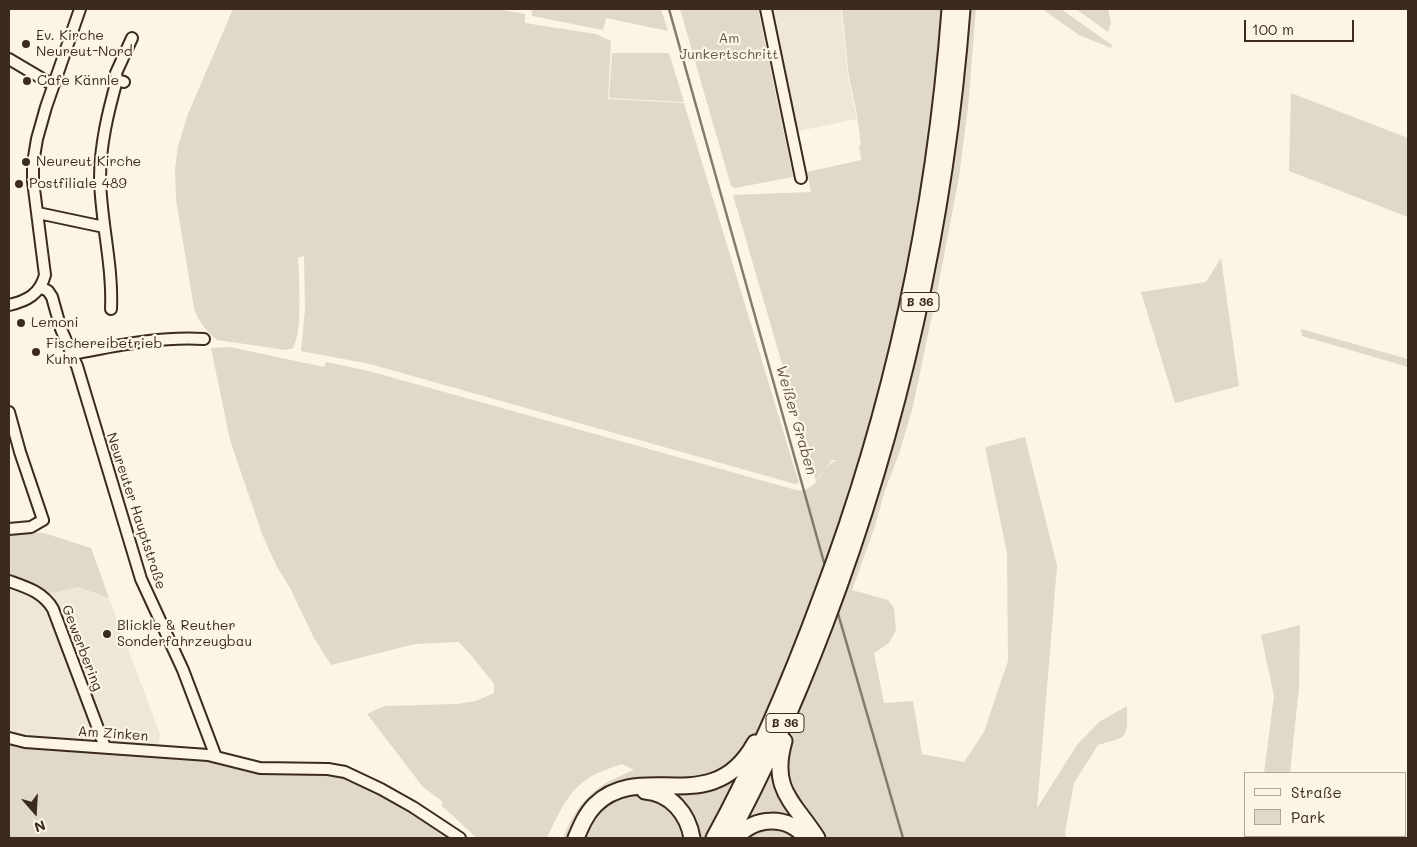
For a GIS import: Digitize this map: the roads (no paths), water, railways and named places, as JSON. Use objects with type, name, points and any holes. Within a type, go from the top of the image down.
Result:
[{"type":"highway","name":"B 36","points":[[728,838],[761,775],[787,717],[833,603],[833,568],[877,428],[909,294],[933,159],[950,9]]},
{"type":"highway","name":"B 36","points":[[714,838],[753,764],[861,523],[888,433],[908,357],[927,267],[950,128],[962,9]]},
{"type":"highway","points":[[576,838],[584,820],[594,806],[607,796],[622,789],[642,786],[689,787],[706,783],[735,768],[754,745],[770,712],[782,699]]},
{"type":"highway","name":"B 36","points":[[787,717],[779,767],[782,786],[793,808],[817,838]]},
{"type":"highway","points":[[582,838],[590,819],[601,806],[616,796],[639,791],[658,794],[674,803],[687,821],[692,838]]},
{"type":"highway","points":[[736,838],[749,826],[768,821],[782,822],[790,825],[800,831],[806,838]]},
{"type":"street","points":[[9,305],[27,300],[40,287],[45,275],[33,163],[37,139],[53,85],[80,9]]},
{"type":"street","points":[[766,9],[801,178]]},
{"type":"street","points":[[111,309],[112,282],[104,228],[100,180],[101,158],[106,120],[120,81],[116,73],[132,38]]},
{"type":"street","points":[[9,59],[53,85]]},
{"type":"street","points":[[38,212],[104,228]]},
{"type":"street","name":"Neureuter Hauptstraße","points":[[40,287],[48,291],[52,297],[61,329],[72,354],[140,579],[183,670],[216,757]]},
{"type":"street","points":[[72,354],[162,339],[204,339]]},
{"type":"street","points":[[9,418],[43,520],[31,527],[9,529]]},
{"type":"street","name":"Gewerbering","points":[[9,581],[36,592],[47,600],[53,609],[105,747]]},
{"type":"street","name":"Am Zinken","points":[[9,738],[25,742],[216,757],[260,768],[328,769],[345,772],[413,807],[460,838]]},
{"type":"waterway","name":"Weißer Graben","points":[[669,9],[825,566]]},
{"type":"waterway","name":"Weißer Graben","points":[[837,610],[903,838]]},
{"type":"place","name":"Ev. Kirche Neureut-Nord","points":[[26,44]]},
{"type":"place","name":"Cafe Kännle","points":[[27,81]]},
{"type":"place","name":"Neureut Kirche","points":[[26,162]]},
{"type":"place","name":"Postfiliale 489","points":[[19,184]]},
{"type":"place","name":"Lemoni","points":[[21,323]]},
{"type":"place","name":"Fischereibetrieb Kuhn","points":[[36,352]]},
{"type":"place","name":"Blickle & Reuther Sonderfahrzeugbau","points":[[107,634]]},
{"type":"park label","name":"Am Junkertschritt","points":[[729,48]]}]
